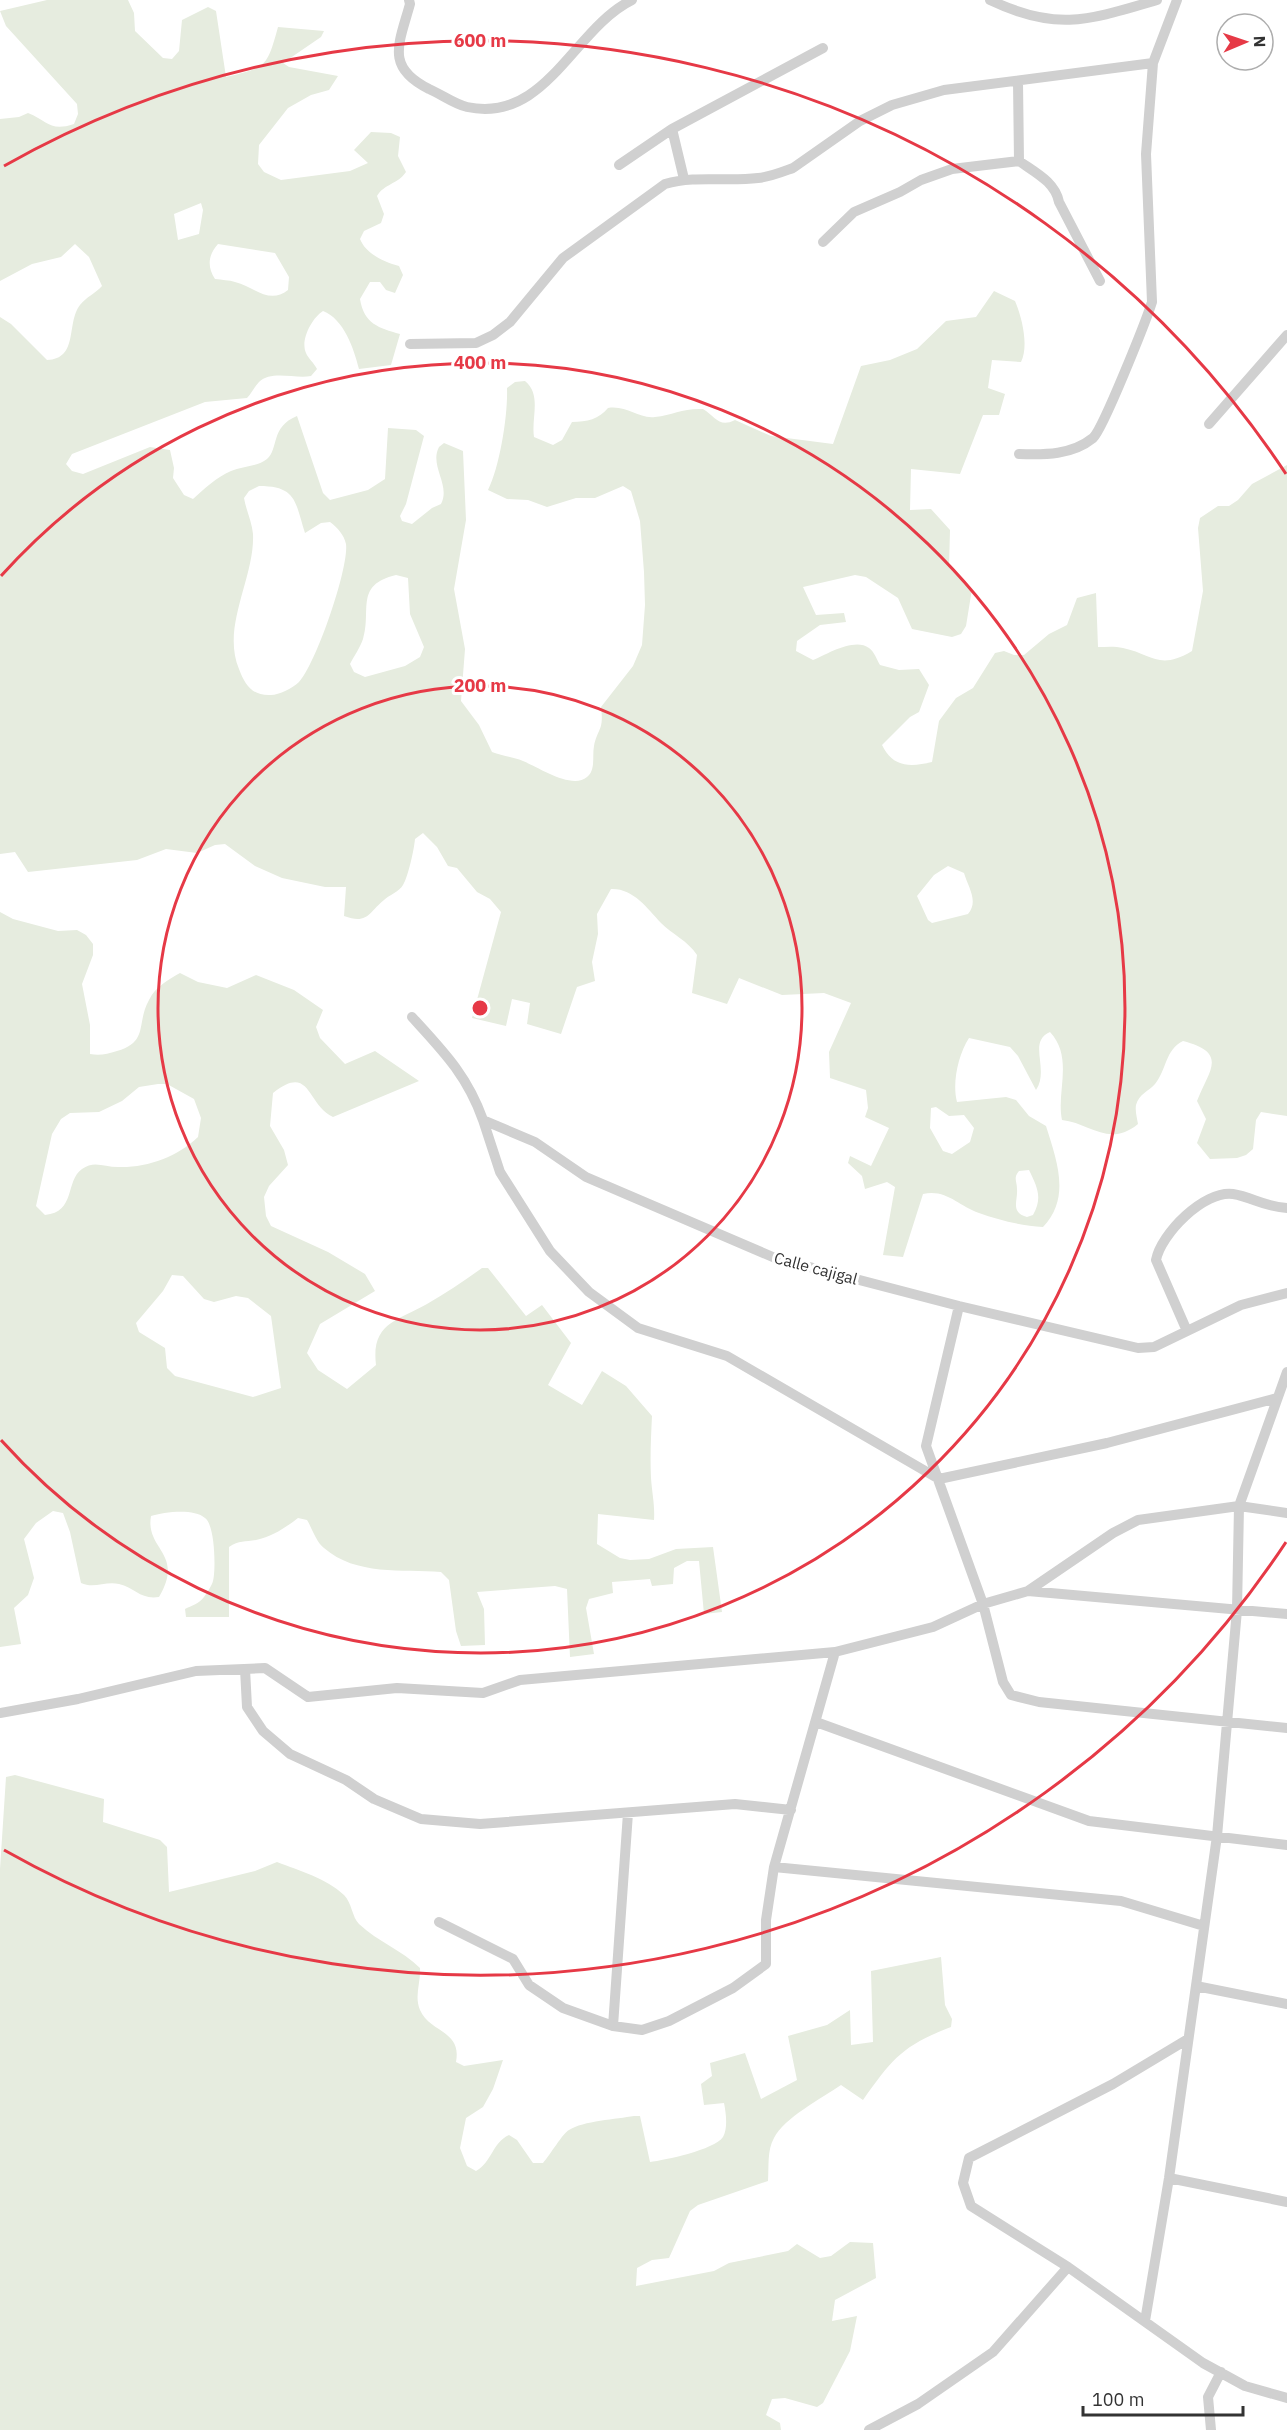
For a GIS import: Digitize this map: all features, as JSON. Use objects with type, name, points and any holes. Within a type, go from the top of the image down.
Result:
[{"type":"street","points":[[409,0],[410,4],[400,40],[400,64],[410,79],[465,106],[491,109],[534,93],[559,70],[603,18],[632,0]]},
{"type":"street","points":[[990,0],[1032,18],[1074,20],[1094,19],[1157,0]]},
{"type":"street","points":[[1019,454],[1047,455],[1076,449],[1095,436],[1145,323],[1152,302],[1146,154],[1153,63],[1177,0]]},
{"type":"street","points":[[619,165],[672,129],[823,48]]},
{"type":"street","points":[[410,344],[476,343],[493,335],[510,322],[562,258],[665,184],[684,179],[758,178],[794,168],[860,121],[892,105],[944,90],[1153,63]]},
{"type":"street","points":[[1018,82],[1019,161]]},
{"type":"street","points":[[672,129],[684,179]]},
{"type":"street","points":[[823,242],[854,212],[921,180],[952,169],[1019,161],[1050,182],[1057,192],[1059,202],[1100,281]]},
{"type":"street","points":[[1209,424],[1287,335]]},
{"type":"street","points":[[412,1017],[460,1070],[474,1095],[500,1172],[550,1251],[589,1292],[638,1328],[727,1356],[939,1479],[1107,1443],[1277,1398]]},
{"type":"street","name":"Calle cajigal","points":[[483,1120],[535,1142],[586,1178],[775,1258],[959,1306],[1138,1348],[1154,1347],[1240,1305],[1287,1293]]},
{"type":"street","points":[[1187,1331],[1155,1260],[1167,1236],[1206,1199],[1216,1195],[1233,1194],[1269,1208],[1287,1208]]},
{"type":"street","points":[[959,1306],[926,1446],[983,1604],[1003,1682],[1011,1695],[1040,1702],[1287,1728]]},
{"type":"street","points":[[1145,2321],[1169,2178],[1217,1836],[1237,1610],[1239,1506],[1287,1376]]},
{"type":"street","points":[[0,1713],[78,1699],[196,1671],[265,1668],[308,1697],[397,1688],[483,1693],[520,1680],[835,1652],[933,1627],[983,1604],[1028,1591],[1113,1533],[1138,1520],[1239,1506],[1287,1513]]},
{"type":"street","points":[[1028,1591],[1287,1614]]},
{"type":"street","points":[[439,1922],[513,1959],[529,1985],[563,2008],[613,2026],[642,2030],[669,2021],[733,1988],[766,1964],[766,1920],[774,1867],[835,1652]]},
{"type":"street","points":[[245,1669],[247,1707],[263,1731],[290,1754],[346,1780],[374,1799],[421,1819],[480,1824],[735,1804],[791,1810]]},
{"type":"street","points":[[816,1722],[1089,1821],[1287,1845]]},
{"type":"street","points":[[613,2026],[628,1813]]},
{"type":"street","points":[[774,1867],[1121,1901],[1204,1926]]},
{"type":"street","points":[[1196,1986],[1287,2004]]},
{"type":"street","points":[[1188,2039],[1113,2084],[969,2158],[963,2183],[971,2206],[1068,2267],[1221,2372],[1245,2386],[1287,2398]]},
{"type":"street","points":[[1169,2178],[1287,2202]]},
{"type":"street","points":[[869,2430],[918,2404],[993,2352],[1068,2267]]},
{"type":"street","points":[[1211,2430],[1208,2397],[1221,2372]]},
{"type":"shaded area","points":[[47,0],[128,0],[134,13],[135,31],[163,58],[172,59],[179,51],[182,20],[208,7],[216,11],[226,77],[250,71],[263,63],[268,58],[278,27],[324,31],[321,37],[283,63],[289,67],[338,76],[329,90],[311,95],[288,108],[259,145],[258,164],[264,172],[281,180],[350,171],[368,163],[354,150],[371,132],[391,133],[400,137],[398,156],[406,172],[377,196],[384,214],[381,223],[364,231],[360,239],[376,257],[399,266],[403,275],[395,293],[386,290],[380,282],[370,282],[360,299],[365,314],[374,324],[400,334],[391,365],[359,369],[347,336],[337,321],[323,311],[311,324],[306,336],[306,353],[317,369],[311,376],[264,378],[247,398],[205,402],[72,454],[66,464],[72,471],[83,474],[150,447],[170,450],[174,468],[173,478],[184,495],[193,499],[235,469],[259,464],[267,459],[271,455],[283,426],[297,416],[323,493],[330,500],[368,490],[385,479],[388,428],[416,430],[424,436],[406,504],[400,516],[402,521],[412,524],[432,508],[441,504],[444,490],[436,461],[439,447],[444,443],[463,451],[466,520],[454,589],[465,649],[461,701],[479,725],[492,752],[523,761],[555,776],[573,781],[581,780],[590,774],[593,767],[594,746],[601,725],[601,707],[633,666],[642,645],[645,605],[640,521],[631,491],[623,486],[595,498],[576,498],[547,507],[528,500],[507,499],[488,490],[502,440],[507,388],[515,382],[525,381],[533,393],[535,400],[534,437],[553,445],[562,440],[572,422],[592,419],[601,415],[608,408],[621,408],[649,417],[703,409],[718,421],[725,423],[735,420],[771,436],[833,444],[861,366],[890,360],[917,349],[946,321],[976,317],[994,291],[1015,301],[1022,323],[1024,348],[1021,362],[992,360],[988,388],[1005,394],[999,415],[983,415],[960,474],[911,469],[910,510],[931,509],[950,530],[949,567],[972,589],[966,626],[961,634],[952,637],[912,629],[898,598],[866,577],[855,575],[803,587],[816,615],[844,613],[846,622],[820,625],[797,641],[796,651],[813,660],[849,645],[863,645],[872,651],[880,665],[899,670],[919,669],[929,685],[919,712],[910,717],[882,745],[886,753],[897,762],[910,765],[932,762],[939,721],[956,698],[973,688],[995,653],[1004,651],[1014,655],[1024,655],[1049,634],[1067,625],[1077,598],[1096,593],[1098,647],[1123,648],[1163,660],[1181,657],[1192,651],[1203,591],[1198,528],[1200,518],[1218,506],[1229,506],[1238,500],[1252,484],[1287,465],[1287,1116],[1261,1112],[1256,1120],[1253,1149],[1237,1158],[1210,1159],[1197,1143],[1206,1119],[1197,1101],[1212,1064],[1211,1057],[1206,1051],[1197,1046],[1183,1041],[1173,1049],[1155,1084],[1137,1101],[1138,1124],[1128,1131],[1109,1134],[1062,1120],[1063,1064],[1057,1042],[1050,1032],[1040,1042],[1041,1073],[1036,1090],[1018,1056],[1010,1047],[969,1038],[957,1069],[955,1086],[957,1102],[1006,1097],[1016,1100],[1029,1116],[1046,1126],[1059,1179],[1057,1204],[1052,1216],[1043,1227],[987,1216],[939,1194],[923,1194],[903,1257],[883,1255],[895,1187],[887,1182],[865,1189],[862,1176],[848,1163],[850,1156],[871,1166],[889,1128],[865,1117],[868,1108],[866,1090],[830,1078],[829,1052],[851,1003],[824,993],[782,995],[739,978],[727,1004],[692,993],[697,955],[633,895],[611,889],[597,914],[598,934],[592,962],[595,981],[577,987],[561,1034],[527,1024],[530,1003],[512,999],[506,1026],[472,1018],[501,912],[490,899],[477,892],[457,868],[448,866],[437,847],[423,833],[415,839],[409,870],[401,887],[367,916],[358,919],[344,916],[346,887],[325,887],[282,878],[255,866],[225,844],[215,845],[197,853],[166,849],[137,860],[28,872],[15,852],[0,854],[0,317],[11,324],[47,360],[57,358],[64,354],[68,347],[73,321],[80,305],[102,286],[89,257],[75,244],[61,257],[32,264],[0,281],[0,119],[19,117],[28,113],[60,127],[74,124],[78,114],[77,104],[6,26],[0,11]],"holes":[[[201,203],[203,210],[199,234],[178,240],[174,214]],[[218,244],[275,253],[289,277],[288,290],[275,296],[268,295],[242,284],[215,279],[210,266],[212,252]],[[259,486],[281,489],[288,493],[296,505],[305,533],[321,523],[330,522],[340,532],[346,544],[346,556],[337,593],[314,656],[299,682],[286,691],[274,695],[259,694],[247,685],[241,675],[235,653],[236,619],[249,568],[253,534],[244,498],[249,491]],[[396,575],[408,578],[410,614],[424,647],[420,657],[405,666],[365,677],[354,672],[350,664],[363,639],[367,600],[374,585]],[[948,866],[964,873],[972,894],[973,904],[968,914],[932,923],[928,920],[917,896],[934,875]],[[936,1107],[949,1116],[964,1115],[974,1128],[970,1142],[952,1154],[943,1151],[930,1128],[931,1108]],[[1029,1170],[1038,1192],[1036,1209],[1033,1215],[1027,1217],[1018,1212],[1016,1206],[1017,1173]]]},
{"type":"shaded area","points":[[0,912],[13,919],[58,931],[77,930],[86,935],[93,944],[93,955],[82,984],[90,1025],[90,1054],[110,1053],[134,1042],[138,1037],[145,1008],[152,995],[163,984],[180,973],[198,982],[227,988],[256,975],[294,990],[323,1010],[316,1027],[320,1038],[345,1064],[375,1051],[419,1081],[333,1117],[324,1111],[302,1084],[295,1082],[285,1085],[273,1093],[270,1126],[284,1150],[288,1165],[269,1186],[264,1197],[266,1216],[271,1226],[328,1252],[365,1274],[375,1291],[320,1324],[307,1353],[318,1370],[347,1389],[376,1365],[378,1340],[388,1325],[441,1296],[482,1268],[488,1268],[526,1316],[542,1305],[571,1343],[548,1385],[582,1405],[602,1371],[626,1386],[652,1416],[651,1470],[654,1520],[598,1514],[597,1544],[620,1558],[630,1560],[649,1559],[676,1549],[713,1547],[722,1612],[704,1614],[699,1561],[687,1561],[674,1568],[673,1584],[652,1586],[650,1579],[612,1582],[613,1593],[589,1599],[586,1608],[594,1654],[570,1657],[567,1589],[555,1586],[477,1592],[484,1609],[485,1645],[461,1646],[456,1631],[449,1580],[441,1572],[380,1569],[350,1563],[324,1548],[316,1539],[307,1520],[298,1518],[268,1536],[239,1542],[229,1547],[229,1617],[186,1617],[185,1609],[202,1599],[213,1581],[213,1538],[205,1518],[187,1512],[151,1516],[153,1537],[166,1561],[168,1571],[159,1597],[147,1597],[119,1584],[86,1585],[81,1583],[70,1532],[63,1513],[53,1511],[36,1523],[24,1539],[34,1578],[28,1595],[14,1608],[21,1644],[0,1647]],"holes":[[[167,1084],[194,1099],[201,1118],[198,1137],[171,1156],[140,1166],[113,1167],[95,1164],[86,1166],[77,1174],[66,1202],[61,1208],[55,1213],[45,1215],[36,1206],[52,1134],[61,1119],[70,1113],[99,1112],[122,1101],[139,1087]],[[172,1275],[183,1276],[204,1299],[214,1302],[236,1296],[248,1298],[271,1316],[281,1388],[253,1397],[175,1376],[167,1368],[165,1348],[139,1332],[136,1323],[163,1291]]]},
{"type":"shaded area","points":[[15,1775],[104,1799],[103,1822],[160,1840],[167,1847],[169,1892],[255,1871],[277,1862],[321,1879],[344,1895],[359,1924],[420,1968],[418,2005],[425,2018],[454,2044],[457,2052],[456,2062],[464,2066],[503,2060],[493,2089],[483,2107],[466,2118],[460,2148],[467,2166],[476,2171],[486,2163],[503,2138],[509,2135],[517,2140],[533,2163],[543,2163],[569,2130],[591,2122],[634,2116],[640,2116],[650,2162],[689,2154],[710,2146],[723,2137],[726,2120],[724,2103],[704,2105],[701,2084],[712,2076],[710,2063],[745,2053],[761,2099],[797,2080],[788,2036],[827,2025],[850,2010],[851,2045],[873,2042],[871,1971],[941,1957],[945,2005],[952,2019],[951,2027],[910,2047],[900,2055],[891,2063],[863,2100],[841,2085],[795,2116],[774,2138],[769,2153],[768,2181],[698,2205],[690,2211],[669,2258],[652,2260],[637,2268],[636,2286],[714,2271],[729,2263],[788,2251],[797,2244],[820,2258],[831,2256],[850,2242],[873,2243],[876,2278],[835,2300],[832,2321],[857,2316],[850,2351],[823,2403],[817,2407],[785,2398],[772,2399],[766,2415],[780,2423],[781,2430],[0,2430],[0,1869],[6,1777]]}]
